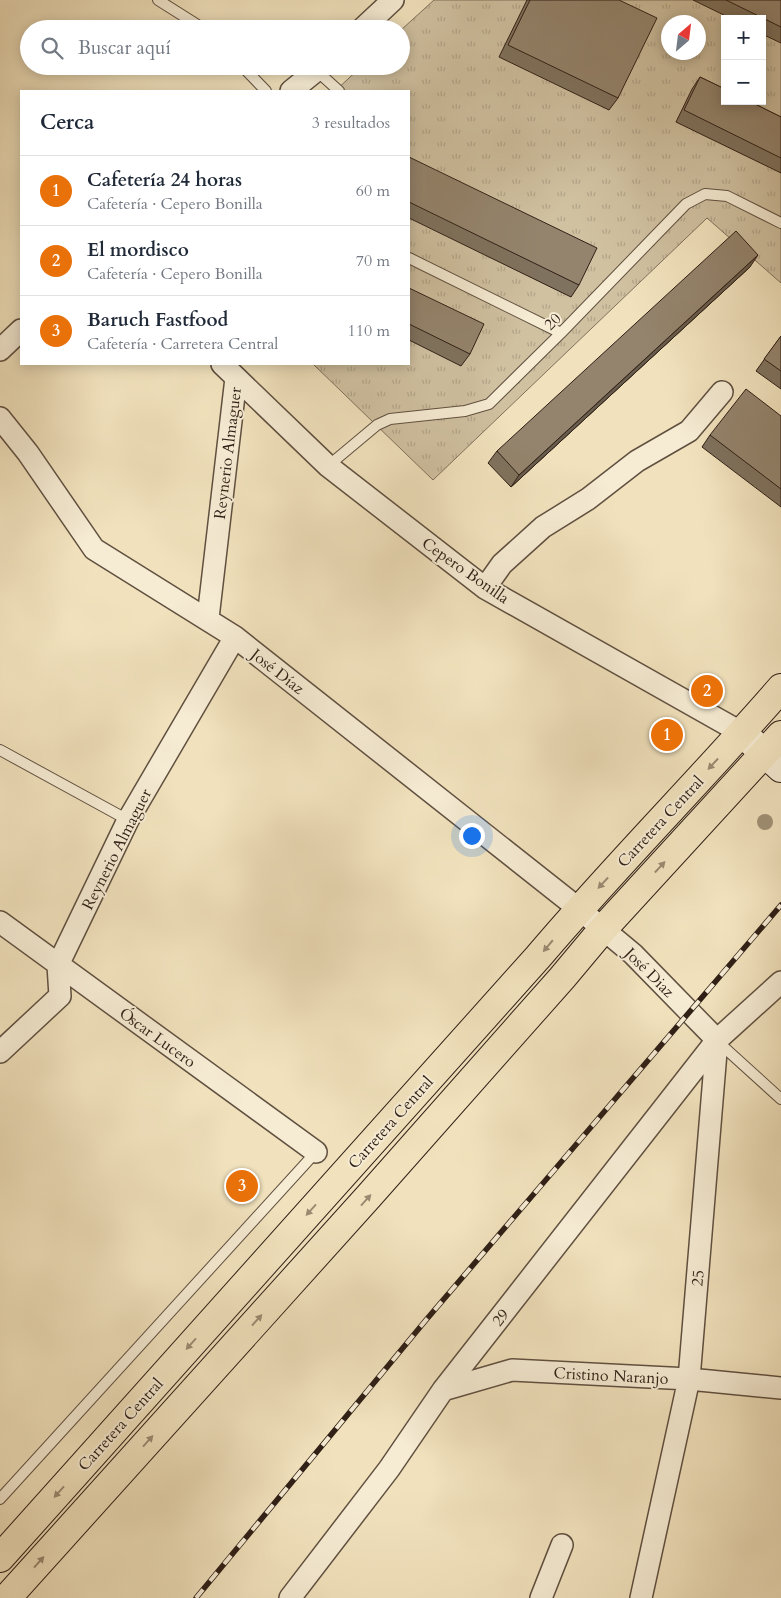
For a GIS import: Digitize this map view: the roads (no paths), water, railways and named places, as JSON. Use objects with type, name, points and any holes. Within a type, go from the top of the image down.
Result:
[{"type":"main road","name":"Carretera Central","points":[[0,1558],[579,909],[742,733],[781,688]]},
{"type":"main road","name":"Carretera Central","points":[[7,1598],[375,1189],[603,929],[776,752]]},
{"type":"street","points":[[372,20],[393,0]]},
{"type":"street","points":[[292,90],[311,75]]},
{"type":"street","points":[[0,350],[20,331]]},
{"type":"street","name":"Cepero Bonilla","points":[[229,371],[328,466],[485,588],[742,733]]},
{"type":"street","name":"Reynerio Almaguer","points":[[208,618],[229,371]]},
{"type":"street","points":[[485,588],[502,564],[543,527],[588,498],[638,461],[689,431],[722,392]]},
{"type":"street","name":"José Díaz","points":[[0,418],[28,453],[94,549],[208,618],[235,637],[579,909]]},
{"type":"street","name":"Reynerio Almaguer","points":[[0,1052],[60,996],[58,964],[128,820],[235,637]]},
{"type":"street","points":[[742,733],[776,752]]},
{"type":"street","name":"José Diaz","points":[[579,909],[633,954],[717,1040]]},
{"type":"street","name":"Óscar Lucero","points":[[0,922],[316,1152]]},
{"type":"street","points":[[717,1040],[781,982]]},
{"type":"street","name":"25","points":[[641,1598],[689,1378],[717,1040]]},
{"type":"street","name":"29","points":[[290,1598],[390,1469],[443,1390],[717,1040]]},
{"type":"street","name":"Cristino Naranjo","points":[[443,1390],[512,1370],[689,1378],[781,1388]]},
{"type":"street","points":[[541,1598],[562,1545]]},
{"type":"lane","points":[[158,0],[190,20]]},
{"type":"lane","points":[[251,75],[265,90]]},
{"type":"lane","points":[[326,75],[338,90]]},
{"type":"lane","name":"20","points":[[328,466],[378,425],[390,419],[465,411],[488,404],[561,333],[686,204],[705,194],[727,196],[781,223]]},
{"type":"lane","points":[[410,258],[561,333]]},
{"type":"lane","points":[[0,750],[128,820]]},
{"type":"lane","points":[[717,1040],[781,1099]]},
{"type":"lane","points":[[0,1499],[316,1152]]},
{"type":"railway","points":[[196,1598],[426,1320],[781,905]]},
{"type":"place","name":"El mordisco","points":[[707,691]]},
{"type":"place","name":"Cafetería 24 horas","points":[[667,735]]},
{"type":"place","name":"Baruch Fastfood","points":[[242,1186]]}]
